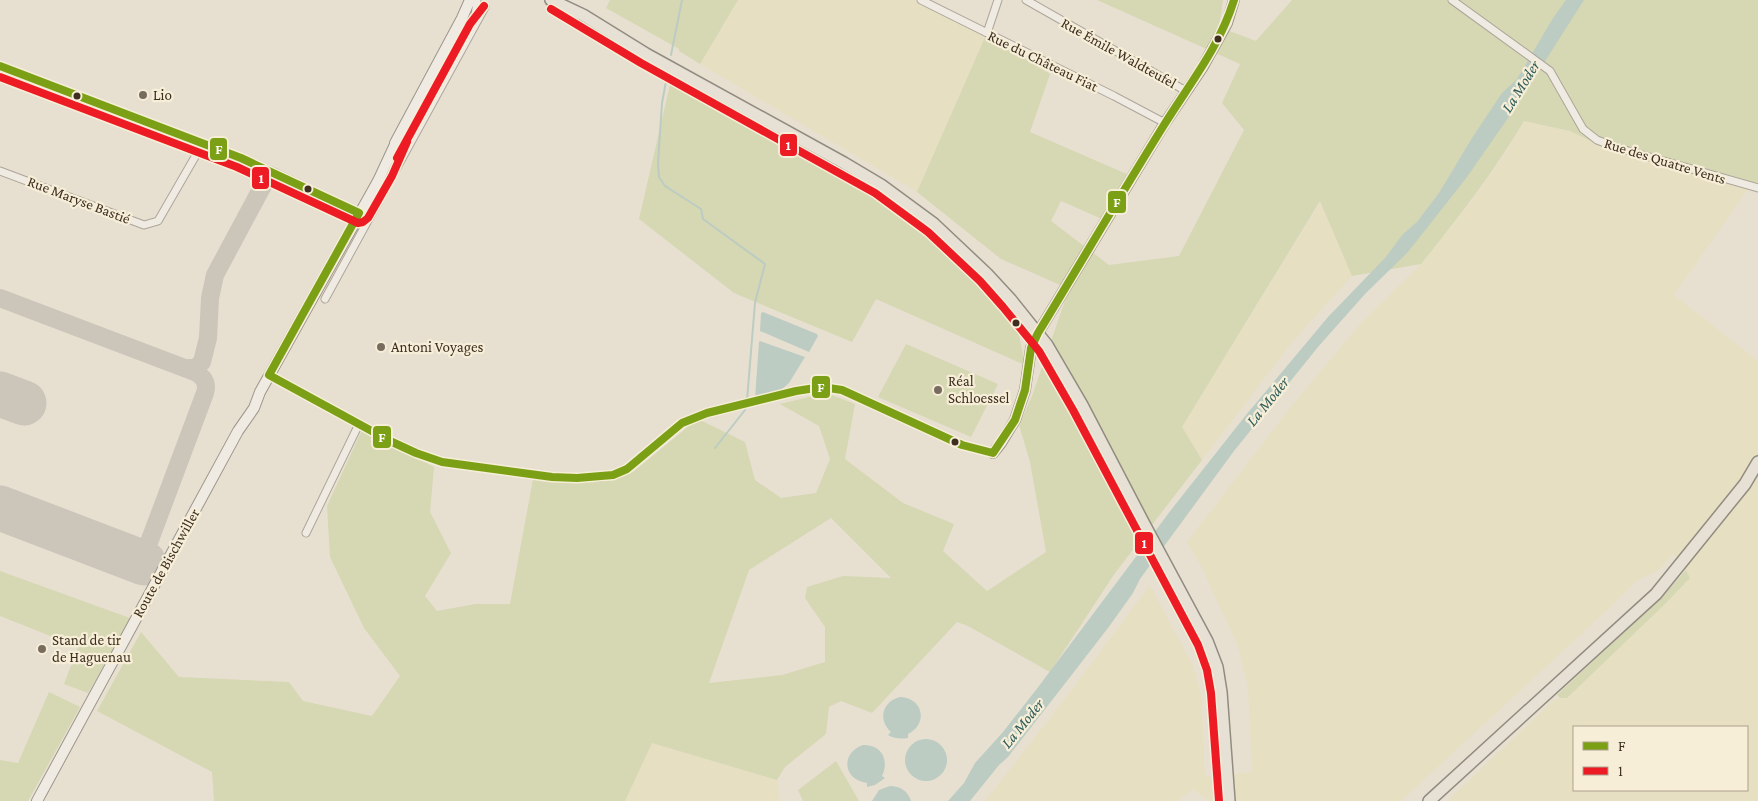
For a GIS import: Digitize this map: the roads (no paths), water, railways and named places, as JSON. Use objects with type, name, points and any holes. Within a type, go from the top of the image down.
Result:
[{"type":"main road","points":[[551,0],[583,15],[646,54],[881,185],[922,214],[951,239],[987,274],[1038,333],[1069,372],[1079,391],[1082,405],[1207,641],[1217,667],[1221,692],[1229,801]]},
{"type":"main road","points":[[556,0],[567,7]]},
{"type":"main road","points":[[1430,801],[1656,594],[1745,484],[1758,462]]},
{"type":"street","name":"Route de Bischwiller","points":[[37,801],[238,431],[248,406],[260,392],[359,213],[374,178],[398,138],[470,0]]},
{"type":"street","name":"Route de Bischwiller","points":[[462,18],[476,0]]},
{"type":"street","points":[[474,27],[476,0]]},
{"type":"street","name":"Rue du Château Fiat","points":[[921,0],[1165,123]]},
{"type":"street","points":[[987,33],[998,0]]},
{"type":"street","name":"Rue Émile Waldteufel","points":[[1026,0],[1186,91]]},
{"type":"street","points":[[269,375],[416,453],[442,462],[552,477],[577,478],[613,475],[627,468],[682,423],[706,413],[796,391],[822,387],[842,390],[962,445],[983,452],[993,453],[1015,420],[1025,390],[1031,348],[1038,333],[1165,123],[1202,68],[1227,23],[1234,0]]},
{"type":"street","name":"Rue des Quatre Vents","points":[[1452,0],[1550,70],[1583,129],[1597,140],[1618,148],[1758,188]]},
{"type":"street","points":[[325,299],[485,7]]},
{"type":"street","points":[[0,66],[276,173],[369,218]]},
{"type":"street","name":"Rue Maryse Bastié","points":[[0,171],[144,225],[158,221],[202,143]]},
{"type":"street","points":[[306,533],[359,424]]},
{"type":"water","name":"La Moder","points":[[1566,0],[1584,0],[1515,108],[1467,177],[1408,252],[1365,294],[1318,347],[1234,451],[1140,579],[1133,593],[1108,628],[1008,757],[999,765],[970,801],[948,801],[964,783],[975,763],[1003,732],[1039,686],[1171,510],[1246,415],[1328,317],[1385,258],[1403,234],[1417,222],[1439,193],[1502,93],[1517,79],[1553,18]]},
{"type":"water","points":[[763,312],[817,334],[818,336],[809,352],[760,331],[761,313]]},
{"type":"water","points":[[759,342],[805,357],[789,383],[782,389],[755,398]]},
{"type":"water","points":[[900,697],[908,698],[914,702],[920,712],[919,724],[908,734],[908,738],[888,735],[891,732],[884,722],[883,716],[886,706],[889,702]]},
{"type":"water","points":[[922,739],[930,739],[941,745],[947,760],[941,775],[930,781],[922,781],[911,775],[905,764],[905,756],[911,745]]},
{"type":"water","points":[[863,745],[869,745],[879,750],[885,764],[882,776],[885,778],[875,785],[867,787],[867,783],[853,777],[847,766],[851,754]]},
{"type":"water","points":[[890,786],[903,790],[908,794],[911,801],[872,801],[879,790]]},
{"type":"waterway","points":[[671,55],[682,0]]},
{"type":"waterway","points":[[668,71],[662,103],[658,163],[659,177],[665,186],[701,209],[703,219],[765,264],[755,303],[747,400]]},
{"type":"waterway","points":[[715,448],[745,410]]},
{"type":"place","name":"Lio","points":[[143,95]]},
{"type":"place","name":"Antoni Voyages","points":[[381,347]]},
{"type":"place","name":"Réal Schloessel","points":[[938,390]]},
{"type":"place","name":"Stand de tir de Haguenau","points":[[42,649]]}]
